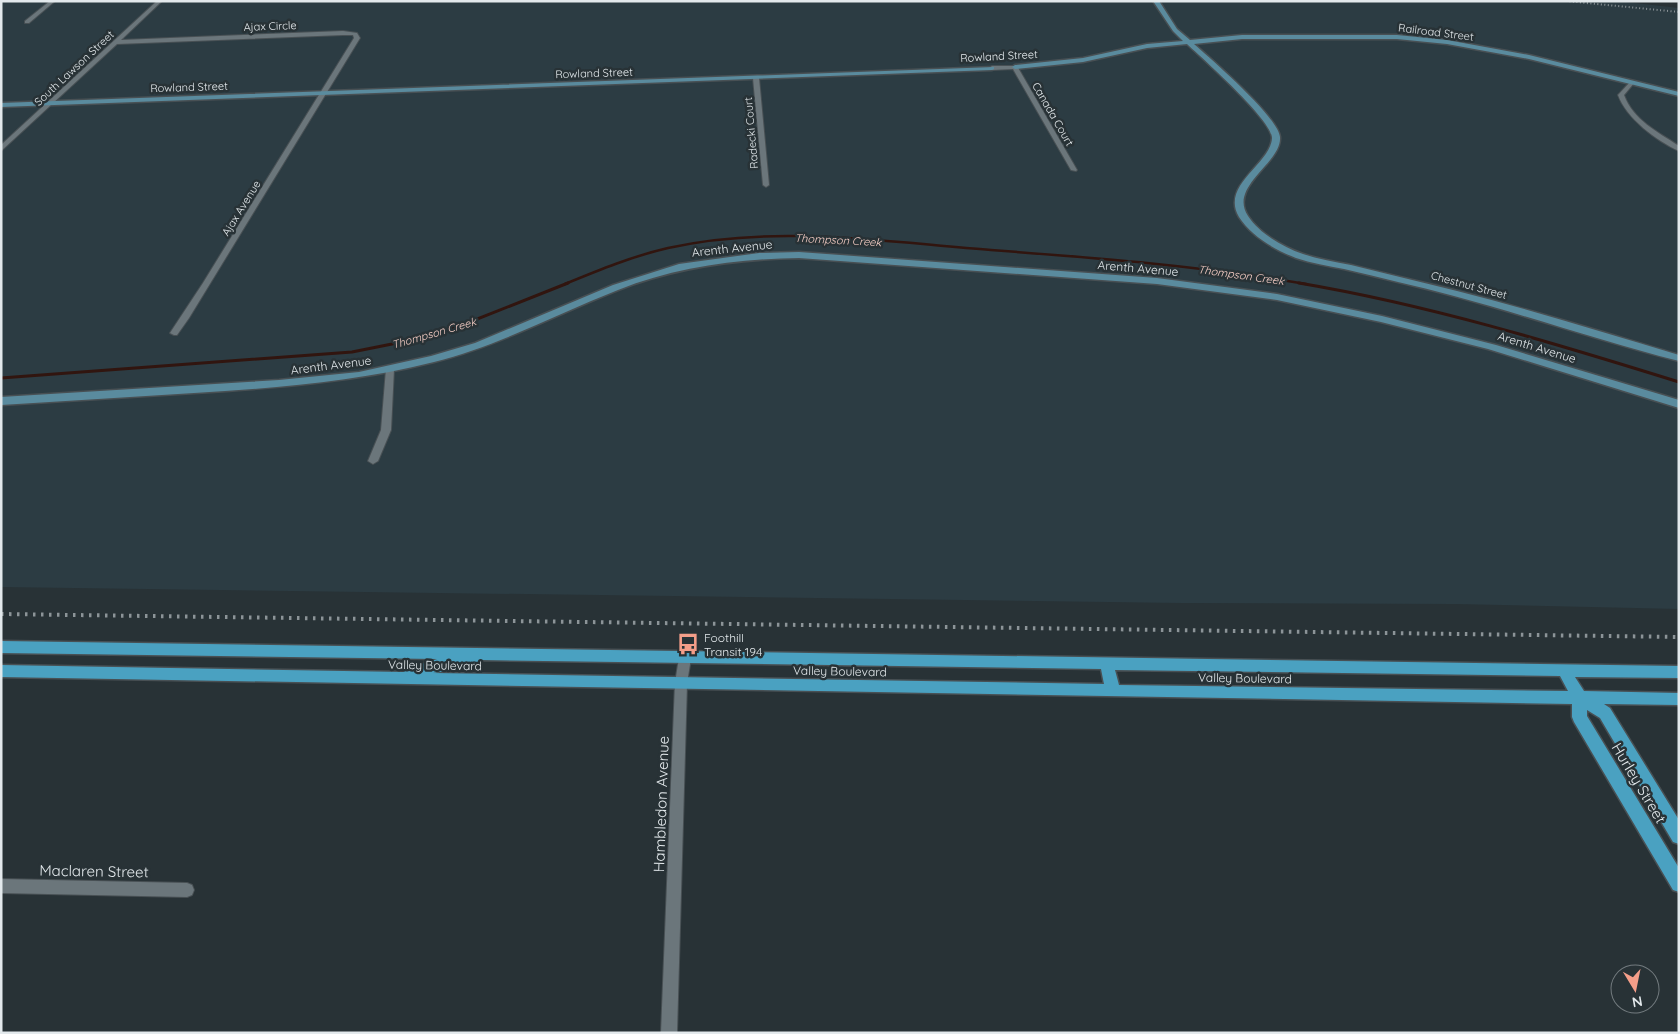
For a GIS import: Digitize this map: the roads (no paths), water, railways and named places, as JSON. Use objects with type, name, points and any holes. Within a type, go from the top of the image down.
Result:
[{"type":"main road","name":"Valley Boulevard","points":[[1,646],[1107,665],[1679,672]]},
{"type":"main road","points":[[404,679],[415,671],[430,667],[514,655]]},
{"type":"main road","points":[[1107,665],[1112,691]]},
{"type":"main road","name":"Valley Boulevard","points":[[1,671],[681,684],[1679,699]]},
{"type":"main road","name":"Hurley Street","points":[[1564,671],[1580,698],[1605,713],[1679,836]]},
{"type":"main road","name":"Hurley Street","points":[[1580,698],[1579,717],[1679,884]]},
{"type":"street","points":[[27,22],[53,1]]},
{"type":"street","name":"South Lawson Street","points":[[1,149],[160,1]]},
{"type":"street","points":[[1156,1],[1174,30],[1186,42]]},
{"type":"street","name":"Ajax Circle","points":[[116,42],[355,34],[358,38],[324,93]]},
{"type":"street","name":"Railroad Street","points":[[1186,42],[1242,37],[1419,39],[1447,42],[1529,57],[1679,94]]},
{"type":"street","name":"Rowland Street","points":[[1,105],[1015,67],[1058,64],[1147,46],[1186,42]]},
{"type":"street","name":"Chestnut Street","points":[[1186,42],[1227,77],[1272,126],[1276,138],[1273,148],[1242,190],[1238,203],[1243,216],[1256,231],[1274,244],[1300,256],[1457,294],[1679,358]]},
{"type":"street","name":"Canada Court","points":[[1015,67],[1074,170]]},
{"type":"street","name":"Radecki Court","points":[[756,78],[766,185]]},
{"type":"street","points":[[1631,83],[1621,95],[1623,104],[1639,121],[1679,149]]},
{"type":"street","name":"Ajax Avenue","points":[[174,333],[324,93]]},
{"type":"street","name":"Arenth Avenue","points":[[1,401],[279,384],[359,376],[479,345],[616,287],[682,266],[759,256],[799,255],[1157,281],[1277,298],[1382,319],[1492,347],[1679,404]]},
{"type":"street","points":[[373,460],[386,430],[390,369]]},
{"type":"street","name":"Hambledon Avenue","points":[[670,1033],[681,684],[685,658]]},
{"type":"street","name":"Maclaren Street","points":[[1,886],[187,890]]},
{"type":"waterway","name":"Thompson Creek","points":[[565,284],[629,259],[668,248],[748,237],[789,236],[870,240],[1189,267],[1306,284]]},
{"type":"waterway","name":"Thompson Creek","points":[[1,378],[352,352],[452,329],[568,283]]},
{"type":"waterway","name":"Thompson Creek","points":[[1299,283],[1396,302],[1491,326],[1679,382]]},
{"type":"railway","points":[[1566,1],[1679,12]]},
{"type":"railway","points":[[1,614],[1679,637]]},
{"type":"place","name":"Foothill Transit 194","points":[[688,644]]}]
